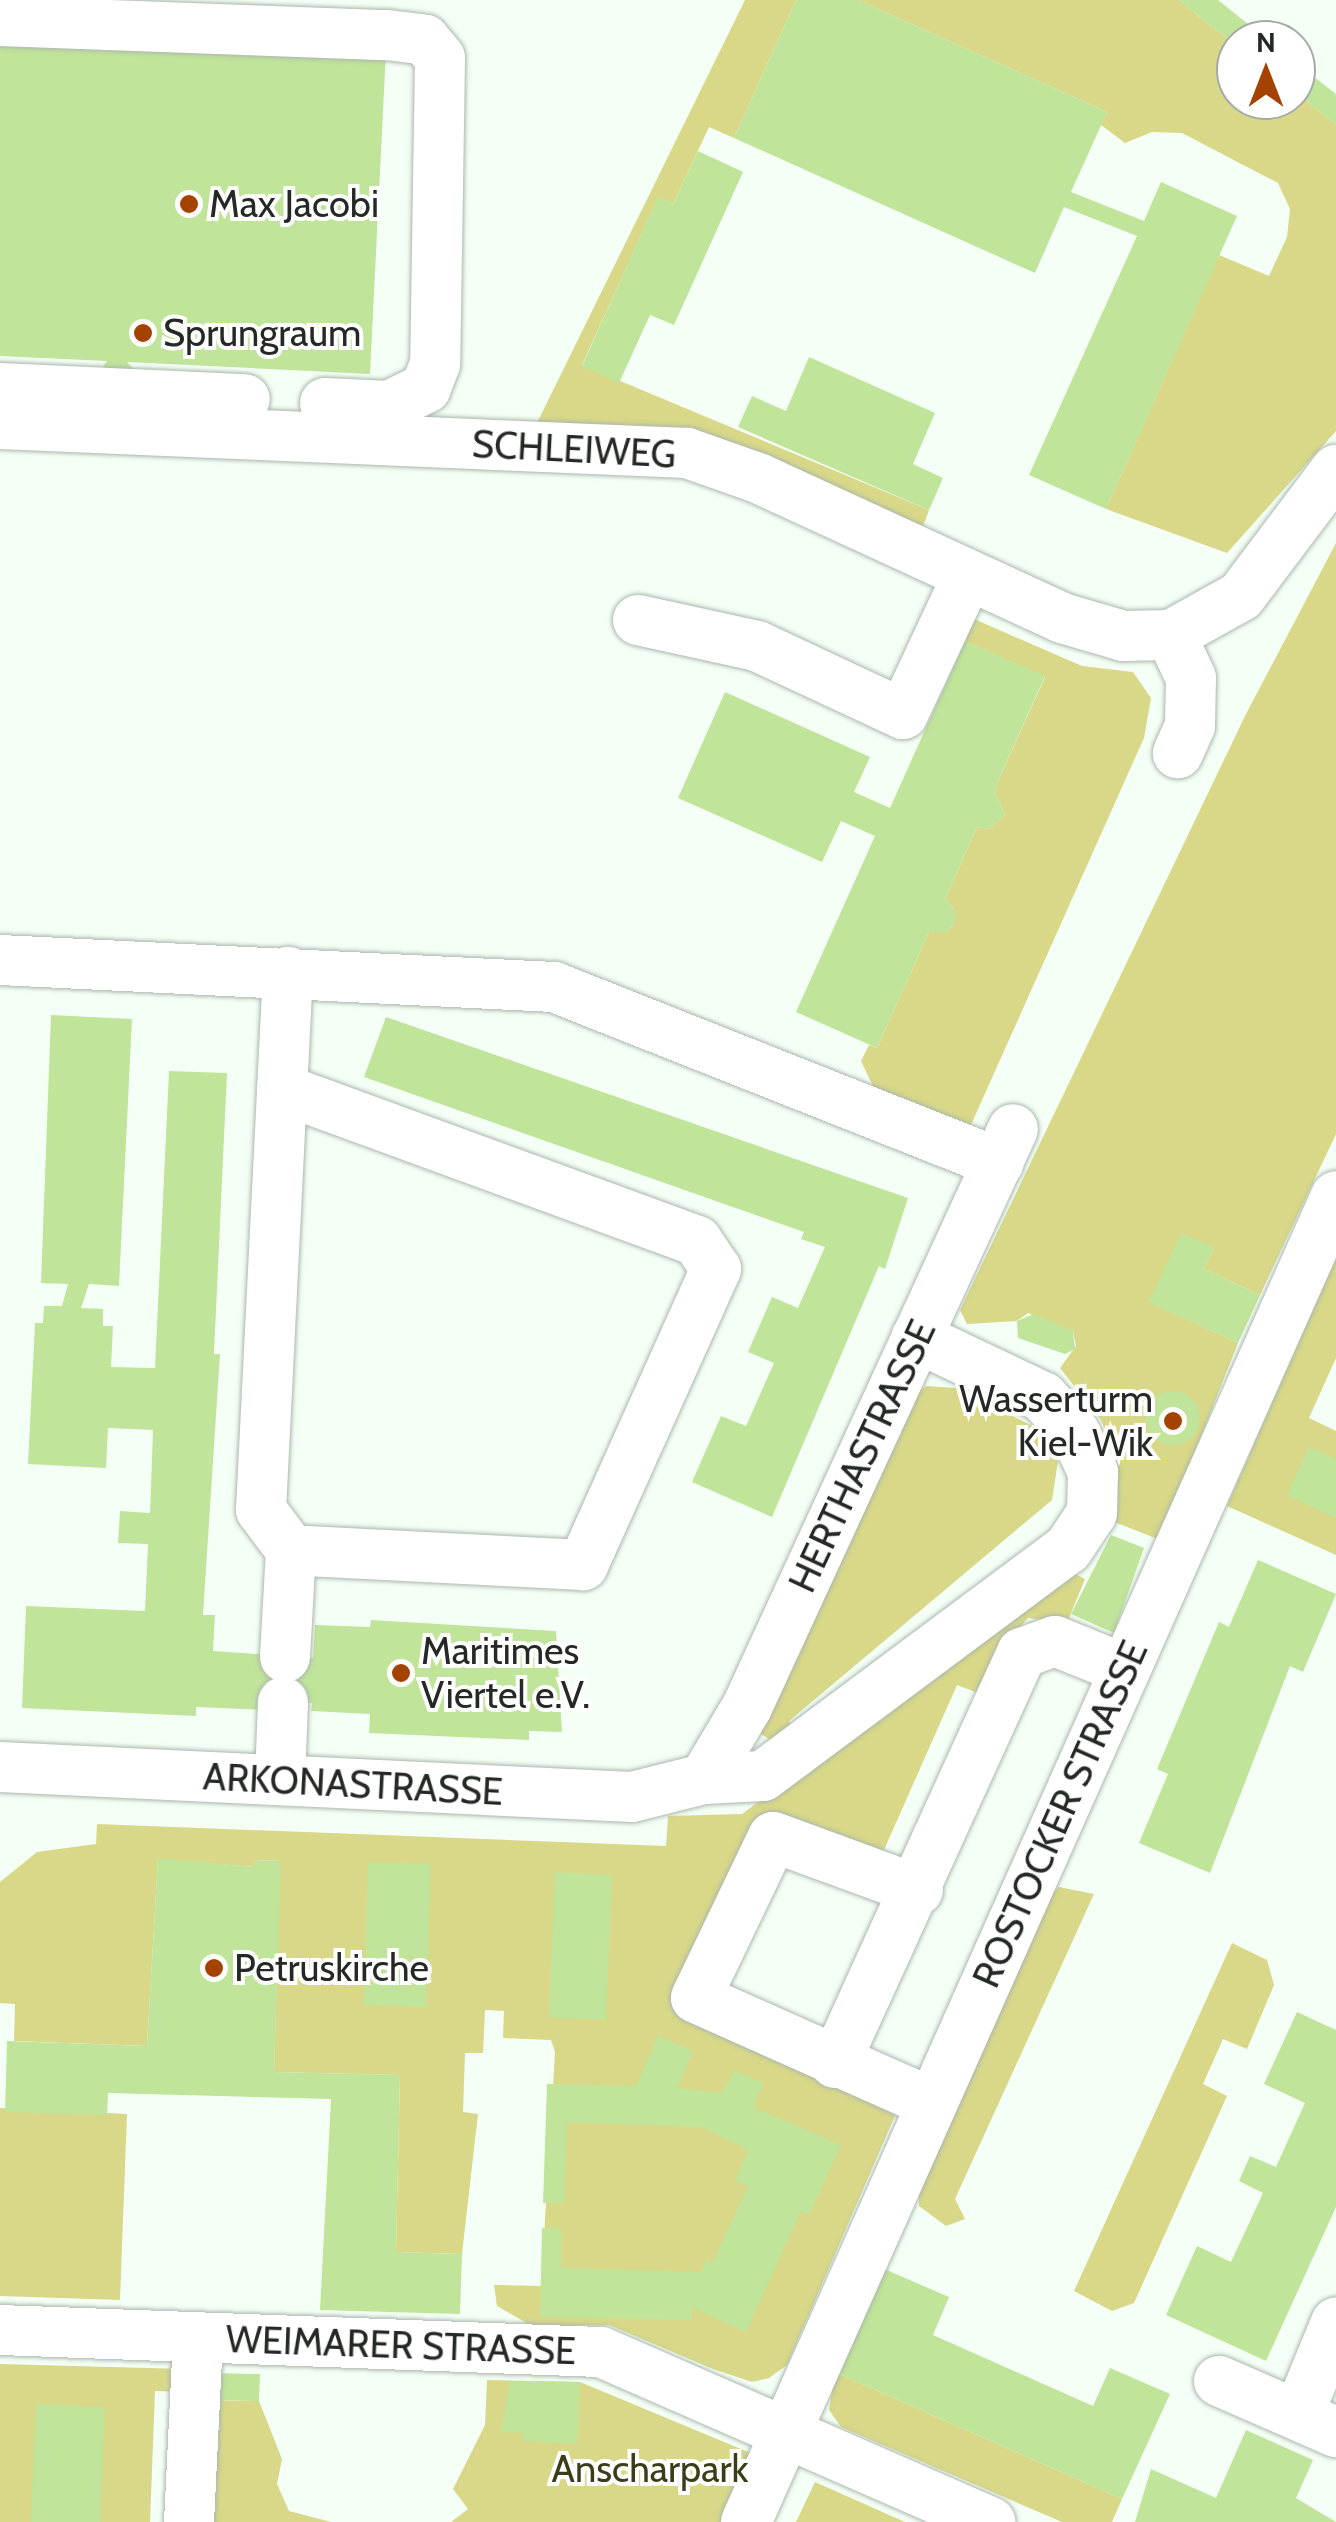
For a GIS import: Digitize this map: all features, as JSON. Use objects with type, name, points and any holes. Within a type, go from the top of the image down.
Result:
[{"type":"street","points":[[0,21],[387,35],[424,40],[440,58],[435,364],[426,388],[414,398],[390,406],[0,388]]},
{"type":"street","name":"SCHLEIWEG","points":[[0,424],[687,452],[1078,622],[1123,636],[1171,634]]},
{"type":"street","points":[[1178,753],[1190,726],[1192,678],[1171,634],[1241,596],[1336,470]]},
{"type":"street","points":[[638,620],[757,646],[902,714],[968,575]]},
{"type":"street","points":[[0,960],[288,972],[261,1510],[291,1550],[280,1780]]},
{"type":"street","name":"HERTHASTRASSE","points":[[288,972],[554,987],[1006,1146],[738,1724],[704,1779]]},
{"type":"street","points":[[282,1089],[697,1241],[716,1268],[583,1565],[291,1550]]},
{"type":"street","name":"ROSTOCKER STRASSE","points":[[746,2522],[1336,1196]]},
{"type":"street","name":"ARKONASTRASSE","points":[[0,1766],[632,1797],[704,1779],[764,1776],[1068,1549],[1092,1513],[1094,1472],[1076,1433],[1043,1397],[916,1337]]},
{"type":"street","points":[[834,2063],[918,1890],[1022,1652],[1055,1641],[1124,1669]]},
{"type":"street","points":[[918,1890],[773,1837],[696,1998],[834,2063],[932,2103]]},
{"type":"street","points":[[1219,2380],[1317,2424],[1336,2323]]},
{"type":"street","name":"WEIMARER STRASSE","points":[[0,2330],[601,2352],[991,2522]]},
{"type":"street","points":[[188,2522],[198,2338]]},
{"type":"green space","points":[[745,0],[796,0],[734,138],[709,127],[673,204],[658,198],[582,365],[929,510],[923,526],[706,435],[535,427]]},
{"type":"green space","points":[[858,0],[1179,0],[1216,30],[1216,120],[1316,120],[1316,109],[1336,125],[1336,431],[1227,553],[1106,509],[1219,255],[1269,276],[1287,237],[1290,209],[1278,183],[1182,133],[1152,132],[1125,143],[1101,125],[1107,112]]},
{"type":"green space","points":[[1336,543],[1336,1134],[1260,1295],[1204,1269],[1214,1247],[1150,1302],[1238,1343],[1160,1540],[1107,1519],[1115,1481],[1112,1448],[1101,1420],[1060,1368],[1076,1346],[1073,1331],[1028,1313],[1017,1321],[967,1324],[960,1310],[1246,714]]},
{"type":"green space","points":[[974,619],[1082,666],[1133,672],[1151,698],[1144,738],[966,1136],[880,1101],[861,1061],[869,1045],[877,1048],[929,932],[947,932],[955,922],[955,910],[945,899],[977,827],[989,829],[1005,815],[994,790],[1045,677],[965,641]]},
{"type":"green space","points":[[1336,1255],[1336,1358],[1309,1418],[1336,1431],[1336,1555],[1227,1506]]},
{"type":"green space","points":[[926,1386],[956,1388],[1043,1431],[1058,1461],[1052,1500],[789,1721],[800,1740],[781,1747],[755,1730],[902,1406]]},
{"type":"green space","points":[[1068,1570],[1085,1579],[1067,1623],[1028,1618],[1009,1640],[986,1696],[957,1685],[880,1859],[769,1817],[672,2006],[897,2111],[787,2365],[769,2378],[752,2382],[609,2325],[532,2326],[497,2306],[494,2285],[541,2286],[555,2052],[551,2040],[503,2038],[504,2011],[485,2010],[483,2053],[465,2053],[463,2112],[478,2114],[462,2254],[396,2252],[400,2075],[274,2072],[280,1861],[255,1860],[254,1867],[158,1859],[147,2046],[14,2041],[15,2004],[0,2003],[0,1882],[37,1852],[96,1844],[97,1824],[666,1846],[668,1816],[742,1814]]},
{"type":"green space","points":[[1059,1887],[1094,1894],[955,2199],[965,2219],[946,2226],[919,2206],[919,2184],[1042,1903]]},
{"type":"green space","points":[[1232,1943],[1267,1960],[1274,1985],[1247,2049],[1223,2039],[1203,2084],[1227,2096],[1134,2303],[1112,2311],[1074,2291]]},
{"type":"green space","points":[[0,2108],[127,2114],[120,2300],[0,2296]]},
{"type":"green space","points":[[0,2364],[185,2369],[184,2392],[155,2391],[150,2522],[0,2522]]},
{"type":"green space","points":[[835,2372],[1122,2499],[1112,2522],[1062,2522],[841,2427],[829,2410]]},
{"type":"green space","name":"Anscharpark","points":[[487,2380],[580,2382],[753,2454],[722,2522],[451,2522],[468,2509],[453,2489],[485,2425]]},
{"type":"green space","points":[[194,2400],[259,2401],[282,2459],[277,2484],[289,2511],[331,2522],[189,2522]]},
{"type":"green space","points":[[815,2482],[905,2522],[796,2522]]},
{"type":"building","points":[[796,0],[858,0],[1107,112],[1071,192],[1144,221],[1161,182],[1237,216],[1106,509],[1029,475],[1137,236],[1064,207],[1035,273],[734,138]]},
{"type":"building","points":[[1179,0],[1218,0],[1243,20],[1216,20],[1216,30]]},
{"type":"building","name":"Max Jacobi","points":[[0,33],[386,51],[370,374],[127,362],[136,372],[102,368],[107,361],[0,356]]},
{"type":"building","points":[[1316,78],[1336,94],[1336,125],[1316,109]]},
{"type":"building","points":[[698,151],[743,172],[674,325],[650,315],[619,383],[582,366],[658,197],[673,204]]},
{"type":"building","points":[[809,357],[935,413],[913,464],[943,478],[929,510],[738,427],[752,396],[786,411]]},
{"type":"building","points":[[965,641],[1045,676],[994,790],[1005,815],[989,829],[977,827],[945,899],[955,910],[955,922],[947,932],[929,932],[877,1048],[796,1012],[875,836],[841,821],[822,862],[678,798],[725,692],[870,757],[854,792],[890,808]]},
{"type":"building","points":[[51,1015],[132,1019],[119,1286],[89,1284],[81,1308],[103,1309],[103,1326],[113,1326],[111,1367],[155,1368],[169,1071],[227,1073],[214,1354],[220,1354],[203,1615],[215,1615],[213,1651],[313,1658],[315,1625],[370,1627],[371,1620],[556,1631],[562,1732],[529,1731],[529,1740],[369,1733],[370,1714],[311,1711],[312,1703],[283,1702],[265,1710],[196,1707],[196,1716],[22,1708],[26,1606],[145,1611],[148,1544],[118,1543],[120,1511],[150,1513],[153,1430],[108,1428],[106,1468],[28,1464],[35,1323],[43,1323],[44,1306],[62,1306],[68,1284],[41,1283]]},
{"type":"building","points":[[386,1017],[908,1198],[885,1269],[879,1266],[772,1517],[692,1482],[721,1416],[746,1426],[774,1363],[748,1352],[772,1297],[798,1308],[825,1247],[801,1239],[804,1232],[364,1077]]},
{"type":"building","points":[[1181,1233],[1214,1247],[1204,1269],[1260,1295],[1238,1343],[1149,1302]]},
{"type":"building","points":[[1034,1314],[1073,1331],[1075,1349],[1065,1354],[1018,1338],[1017,1321]]},
{"type":"building","name":"Wasserturm Kiel-Wik","points":[[1173,1391],[1192,1399],[1200,1418],[1192,1437],[1173,1445],[1154,1437],[1146,1418],[1154,1399]]},
{"type":"building","points":[[1309,1447],[1336,1459],[1336,1518],[1287,1495]]},
{"type":"building","points":[[1111,1535],[1144,1548],[1114,1633],[1071,1614]]},
{"type":"building","points":[[1258,1560],[1336,1594],[1303,1672],[1290,1666],[1210,1873],[1139,1843],[1168,1774],[1157,1769],[1219,1622],[1229,1627]]},
{"type":"building","points":[[158,1858],[254,1867],[254,1860],[281,1861],[274,2072],[400,2075],[396,2252],[462,2254],[460,2314],[320,2310],[331,2099],[108,2093],[107,2115],[5,2112],[7,2041],[147,2046]]},
{"type":"building","points":[[368,1862],[431,1864],[426,2007],[364,2005]]},
{"type":"building","points":[[555,1872],[612,1875],[606,2020],[549,2017]]},
{"type":"building","points":[[1297,2012],[1336,2030],[1336,2207],[1266,2361],[1166,2315],[1197,2246],[1231,2262],[1263,2193],[1239,2181],[1250,2156],[1276,2167],[1305,2103],[1264,2084]]},
{"type":"building","points":[[658,2036],[693,2051],[677,2088],[723,2093],[734,2070],[763,2083],[753,2107],[841,2145],[809,2215],[801,2210],[746,2332],[692,2307],[692,2320],[540,2317],[542,2228],[561,2228],[561,2268],[701,2272],[707,2259],[713,2262],[748,2186],[735,2180],[749,2150],[702,2127],[567,2122],[564,2203],[543,2203],[547,2084],[636,2086]]},
{"type":"building","points":[[882,2268],[949,2297],[933,2335],[1093,2406],[1110,2368],[1170,2394],[1122,2499],[835,2372]]},
{"type":"building","points":[[209,2373],[260,2374],[259,2401],[208,2400]]},
{"type":"building","points":[[510,2381],[580,2382],[577,2444],[523,2441],[523,2433],[501,2432]]},
{"type":"building","points":[[36,2404],[105,2407],[100,2522],[31,2522]]},
{"type":"building","points":[[1246,2430],[1313,2460],[1296,2498],[1336,2522],[1135,2522],[1151,2469],[1216,2498]]},
{"type":"place","name":"Max Jacobi","points":[[189,204]]},
{"type":"place","name":"Sprungraum","points":[[143,333]]},
{"type":"place","name":"Wasserturm Kiel-Wik","points":[[1173,1421]]},
{"type":"place","name":"Maritimes Viertel e.V.","points":[[401,1673]]},
{"type":"place","name":"Petruskirche","points":[[214,1968]]}]
